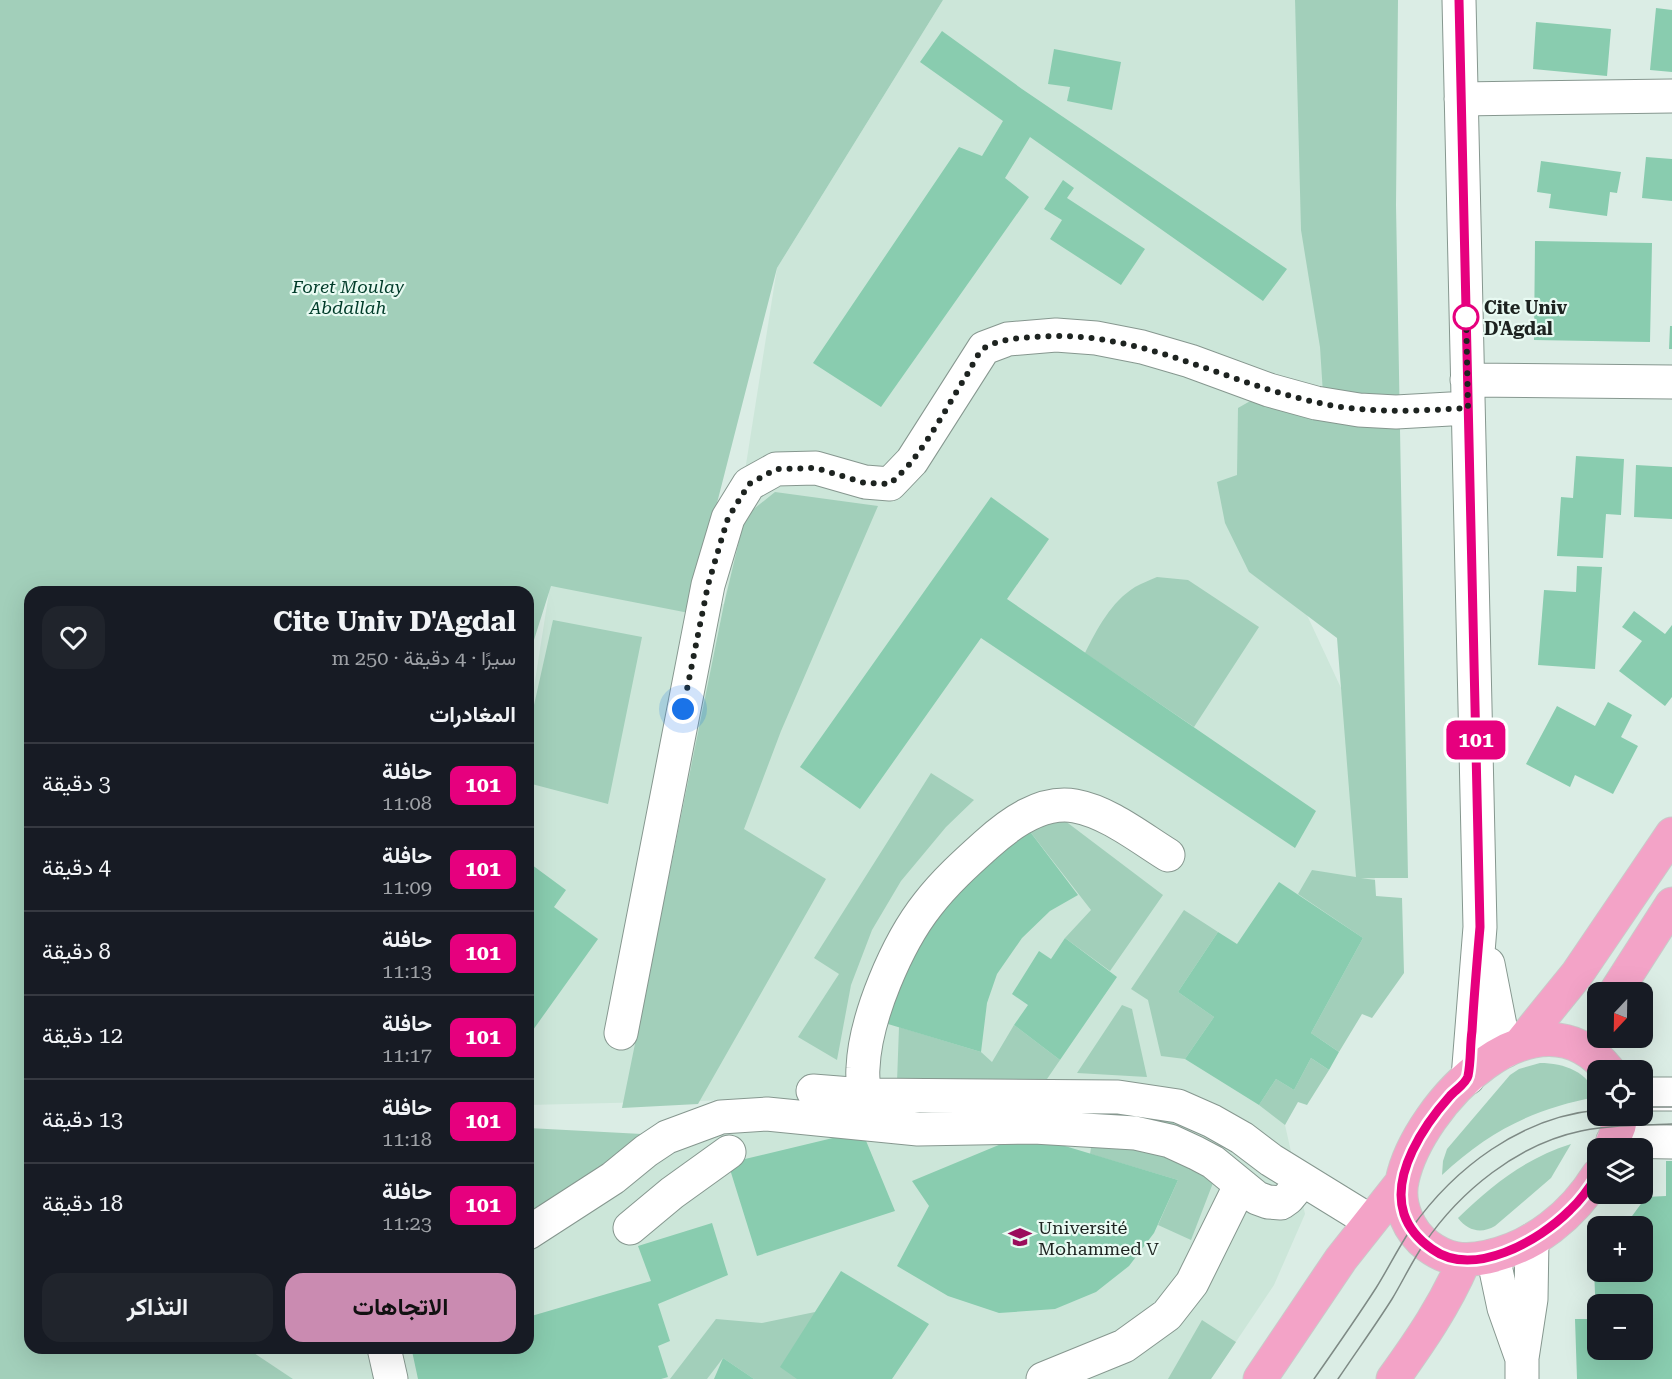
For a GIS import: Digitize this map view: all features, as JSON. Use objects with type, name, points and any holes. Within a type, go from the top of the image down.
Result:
[{"type":"main road","points":[[1260,1379],[1310,1304],[1370,1221],[1402,1182],[1421,1137],[1450,1097],[1468,1078],[1513,1047],[1577,974],[1672,834]]},
{"type":"main road","points":[[1622,982],[1672,904]]},
{"type":"main road","points":[[1513,1047],[1534,1040],[1563,1040],[1598,1050]]},
{"type":"main road","points":[[1402,1182],[1401,1198],[1404,1214],[1418,1237],[1436,1252],[1450,1258],[1479,1258],[1532,1240],[1571,1209],[1587,1190]]},
{"type":"main road","points":[[1393,1379],[1431,1326],[1453,1286],[1479,1258]]},
{"type":"street","points":[[1460,0],[1480,927],[1468,1078]]},
{"type":"street","points":[[1461,99],[1672,96]]},
{"type":"street","points":[[621,1033],[708,585],[728,518],[749,484],[776,469],[816,468],[865,483],[890,484],[912,461],[984,348],[1008,339],[1056,335],[1096,338],[1142,347],[1190,361],[1269,390],[1316,403],[1359,410],[1396,412],[1468,394],[1672,382]]},
{"type":"street","points":[[864,1095],[863,1067],[868,1033],[885,981],[907,936],[929,903],[964,865],[1007,825],[1048,807],[1074,806],[1101,814],[1168,855]]},
{"type":"street","points":[[1480,927],[1513,1047]]},
{"type":"street","points":[[813,1091],[864,1095],[1118,1097],[1170,1104],[1222,1127],[1370,1221]]},
{"type":"street","points":[[1653,1094],[1672,1094]]},
{"type":"street","points":[[534,1229],[613,1178],[667,1137],[721,1117],[767,1114],[918,1129],[1034,1127],[1135,1133],[1170,1141],[1196,1153],[1212,1162],[1257,1198],[1268,1202],[1281,1203],[1303,1180]]},
{"type":"street","points":[[1615,1135],[1672,1142]]},
{"type":"street","points":[[613,1178],[637,1221],[729,1152]]},
{"type":"street","points":[[1043,1379],[1124,1346],[1167,1315],[1192,1283],[1240,1186]]},
{"type":"street","points":[[1522,1369],[1531,1299],[1532,1240]]},
{"type":"street","points":[[1479,1258],[1504,1308],[1522,1369]]},
{"type":"street","points":[[386,1354],[392,1379]]},
{"type":"shaded area","points":[[943,0],[1295,0],[1328,452],[1249,572],[1306,613],[1341,688],[1375,880],[1363,938],[1285,1125],[1305,1214],[1274,1285],[1211,1379],[293,1379],[256,1354],[534,1354],[534,1204],[735,1100],[534,1105],[534,687],[550,586],[724,604],[777,268]]},
{"type":"green space","name":"Foret Moulay Abdallah","points":[[0,0],[943,0],[777,268],[689,613],[551,586],[534,640],[534,586],[24,586],[24,1354],[256,1354],[293,1379],[0,1379]]},
{"type":"green space","points":[[1295,0],[1398,0],[1396,205],[1408,878],[1361,878],[1375,880],[1376,896],[1402,898],[1404,973],[1372,1018],[1362,1014],[1339,1052],[1311,1033],[1363,938],[1298,894],[1312,870],[1356,877],[1337,638],[1249,572],[1225,523],[1217,482],[1237,475],[1238,408],[1259,396],[1323,394],[1320,347],[1301,230]]},
{"type":"green space","points":[[775,492],[878,506],[781,731],[744,829],[826,879],[698,1104],[622,1108],[724,604],[745,516]]},
{"type":"green space","points":[[1157,577],[1188,580],[1259,627],[1194,727],[1085,653],[1100,626],[1119,600],[1135,587]]},
{"type":"green space","points":[[553,620],[642,637],[608,804],[534,785],[534,705]]},
{"type":"green space","points":[[931,773],[974,800],[946,827],[901,881],[872,930],[851,985],[837,1060],[798,1037],[839,974],[814,958]]},
{"type":"green space","points":[[1052,811],[1163,895],[1110,971],[1065,938],[1091,910],[1028,829]]},
{"type":"green space","points":[[1184,910],[1218,932],[1178,992],[1214,1017],[1185,1059],[1161,1056],[1148,1000],[1131,989]]},
{"type":"green space","points":[[1122,1005],[1132,1009],[1147,1077],[1077,1073]]},
{"type":"green space","points":[[1014,1025],[1060,1060],[1047,1079],[897,1082],[899,1027],[981,1052],[992,1062]]},
{"type":"green space","points":[[1311,1058],[1329,1070],[1307,1105],[1298,1102],[1285,1125],[1259,1105],[1276,1079],[1294,1090]]},
{"type":"green space","points":[[1540,1063],[1567,1067],[1587,1080],[1587,1099],[1552,1108],[1513,1124],[1477,1146],[1442,1175],[1447,1149],[1510,1075],[1519,1069]]},
{"type":"green space","points":[[1160,1114],[1223,1157],[1191,1240],[1158,1225],[1178,1180],[1090,1154],[1096,1117]]},
{"type":"green space","points":[[534,1128],[642,1134],[604,1175],[534,1214]]},
{"type":"green space","points":[[1571,1144],[1551,1178],[1495,1226],[1485,1230],[1475,1230],[1466,1226],[1458,1218],[1510,1174],[1539,1157]]},
{"type":"green space","points":[[815,1312],[797,1379],[754,1379],[723,1358],[707,1379],[670,1379],[716,1319],[762,1323]]},
{"type":"green space","points":[[1202,1320],[1236,1342],[1211,1379],[1168,1379]]},
{"type":"building","points":[[1656,8],[1672,10],[1672,72],[1650,70]]},
{"type":"building","points":[[1536,22],[1611,29],[1607,76],[1533,69]]},
{"type":"building","points":[[942,31],[1022,89],[1287,269],[1263,301],[1030,137],[1005,178],[1029,197],[881,407],[813,363],[959,147],[982,156],[1003,121],[920,62]]},
{"type":"building","points":[[1054,49],[1121,62],[1112,110],[1067,101],[1070,87],[1048,84]]},
{"type":"building","points":[[1646,157],[1672,159],[1672,201],[1642,198]]},
{"type":"building","points":[[1541,161],[1621,172],[1617,193],[1610,192],[1607,216],[1549,208],[1551,194],[1537,192]]},
{"type":"building","points":[[1063,180],[1074,188],[1067,198],[1145,249],[1121,285],[1050,239],[1062,220],[1044,209]]},
{"type":"building","points":[[1535,241],[1652,243],[1650,342],[1534,340]]},
{"type":"building","points":[[1670,326],[1672,326],[1672,349],[1669,349]]},
{"type":"building","points":[[1576,456],[1624,459],[1621,515],[1606,514],[1603,558],[1557,556],[1561,497],[1573,498]]},
{"type":"building","points":[[1636,465],[1672,467],[1672,519],[1634,517]]},
{"type":"building","points":[[991,497],[1049,539],[1007,599],[1316,811],[1295,848],[981,638],[860,809],[800,767]]},
{"type":"building","points":[[1577,566],[1602,567],[1595,669],[1538,665],[1544,590],[1576,592]]},
{"type":"building","points":[[1634,611],[1665,634],[1672,625],[1672,697],[1665,706],[1619,671],[1642,641],[1622,627]]},
{"type":"building","points":[[1608,702],[1632,715],[1621,737],[1638,746],[1613,794],[1575,775],[1570,787],[1526,764],[1557,706],[1595,726]]},
{"type":"building","points":[[1028,829],[1078,895],[1050,911],[1022,938],[997,974],[987,1003],[981,1052],[878,1021],[927,915]]},
{"type":"building","points":[[534,866],[566,890],[554,907],[598,939],[534,1029]]},
{"type":"building","points":[[1279,882],[1363,938],[1311,1033],[1339,1052],[1329,1070],[1311,1058],[1294,1090],[1276,1079],[1259,1105],[1185,1059],[1214,1017],[1178,992],[1218,932],[1237,944]]},
{"type":"building","points":[[1065,938],[1117,977],[1060,1060],[1014,1025],[1028,1005],[1012,994],[1039,951],[1051,959]]},
{"type":"building","points":[[862,1131],[895,1211],[757,1256],[728,1163]]},
{"type":"building","points":[[1025,1134],[1178,1180],[1154,1233],[1129,1266],[1096,1292],[1055,1309],[999,1313],[948,1296],[897,1266],[929,1206],[912,1181]]},
{"type":"building","points":[[1666,1161],[1672,1161],[1672,1379],[1577,1379],[1575,1319],[1587,1319],[1587,1360],[1653,1360],[1653,1294],[1595,1294],[1595,1282],[1653,1282],[1653,1216],[1632,1216],[1641,1204],[1653,1204],[1653,1197],[1666,1196]]},
{"type":"building","points":[[712,1223],[728,1275],[658,1304],[670,1341],[658,1346],[668,1377],[661,1379],[418,1379],[413,1354],[534,1354],[534,1315],[651,1281],[638,1246]]},
{"type":"building","points":[[841,1271],[929,1324],[892,1379],[797,1379],[780,1367]]},
{"type":"building","points":[[723,1358],[754,1379],[714,1379]]},
{"type":"tram line","points":[[1653,1107],[1672,1107]]},
{"type":"tram line","points":[[1314,1379],[1376,1288],[1411,1229],[1448,1186],[1469,1166],[1516,1135],[1542,1123],[1587,1112]]},
{"type":"tram line","points":[[1338,1379],[1386,1309],[1438,1224],[1492,1172],[1513,1158],[1558,1137],[1615,1126],[1672,1124]]},
{"type":"bus line","name":"101","points":[[1459,0],[1480,927],[1468,1078],[1434,1116],[1421,1137],[1402,1182],[1401,1198],[1404,1214],[1412,1229],[1424,1243],[1436,1252],[1464,1261],[1493,1256],[1532,1240],[1571,1209],[1587,1190]]},
{"type":"place","name":"Cite Univ D'Agdal","points":[[1466,317]]},
{"type":"place","name":"Université Mohammed V","points":[[1020,1237]]},
{"type":"route","points":[[683,709],[708,585],[728,518],[749,484],[776,469],[816,468],[865,483],[890,484],[912,461],[984,348],[1008,339],[1056,335],[1096,338],[1142,347],[1190,361],[1269,390],[1316,403],[1359,410],[1396,412],[1468,408],[1466,310],[1466,317]]}]
